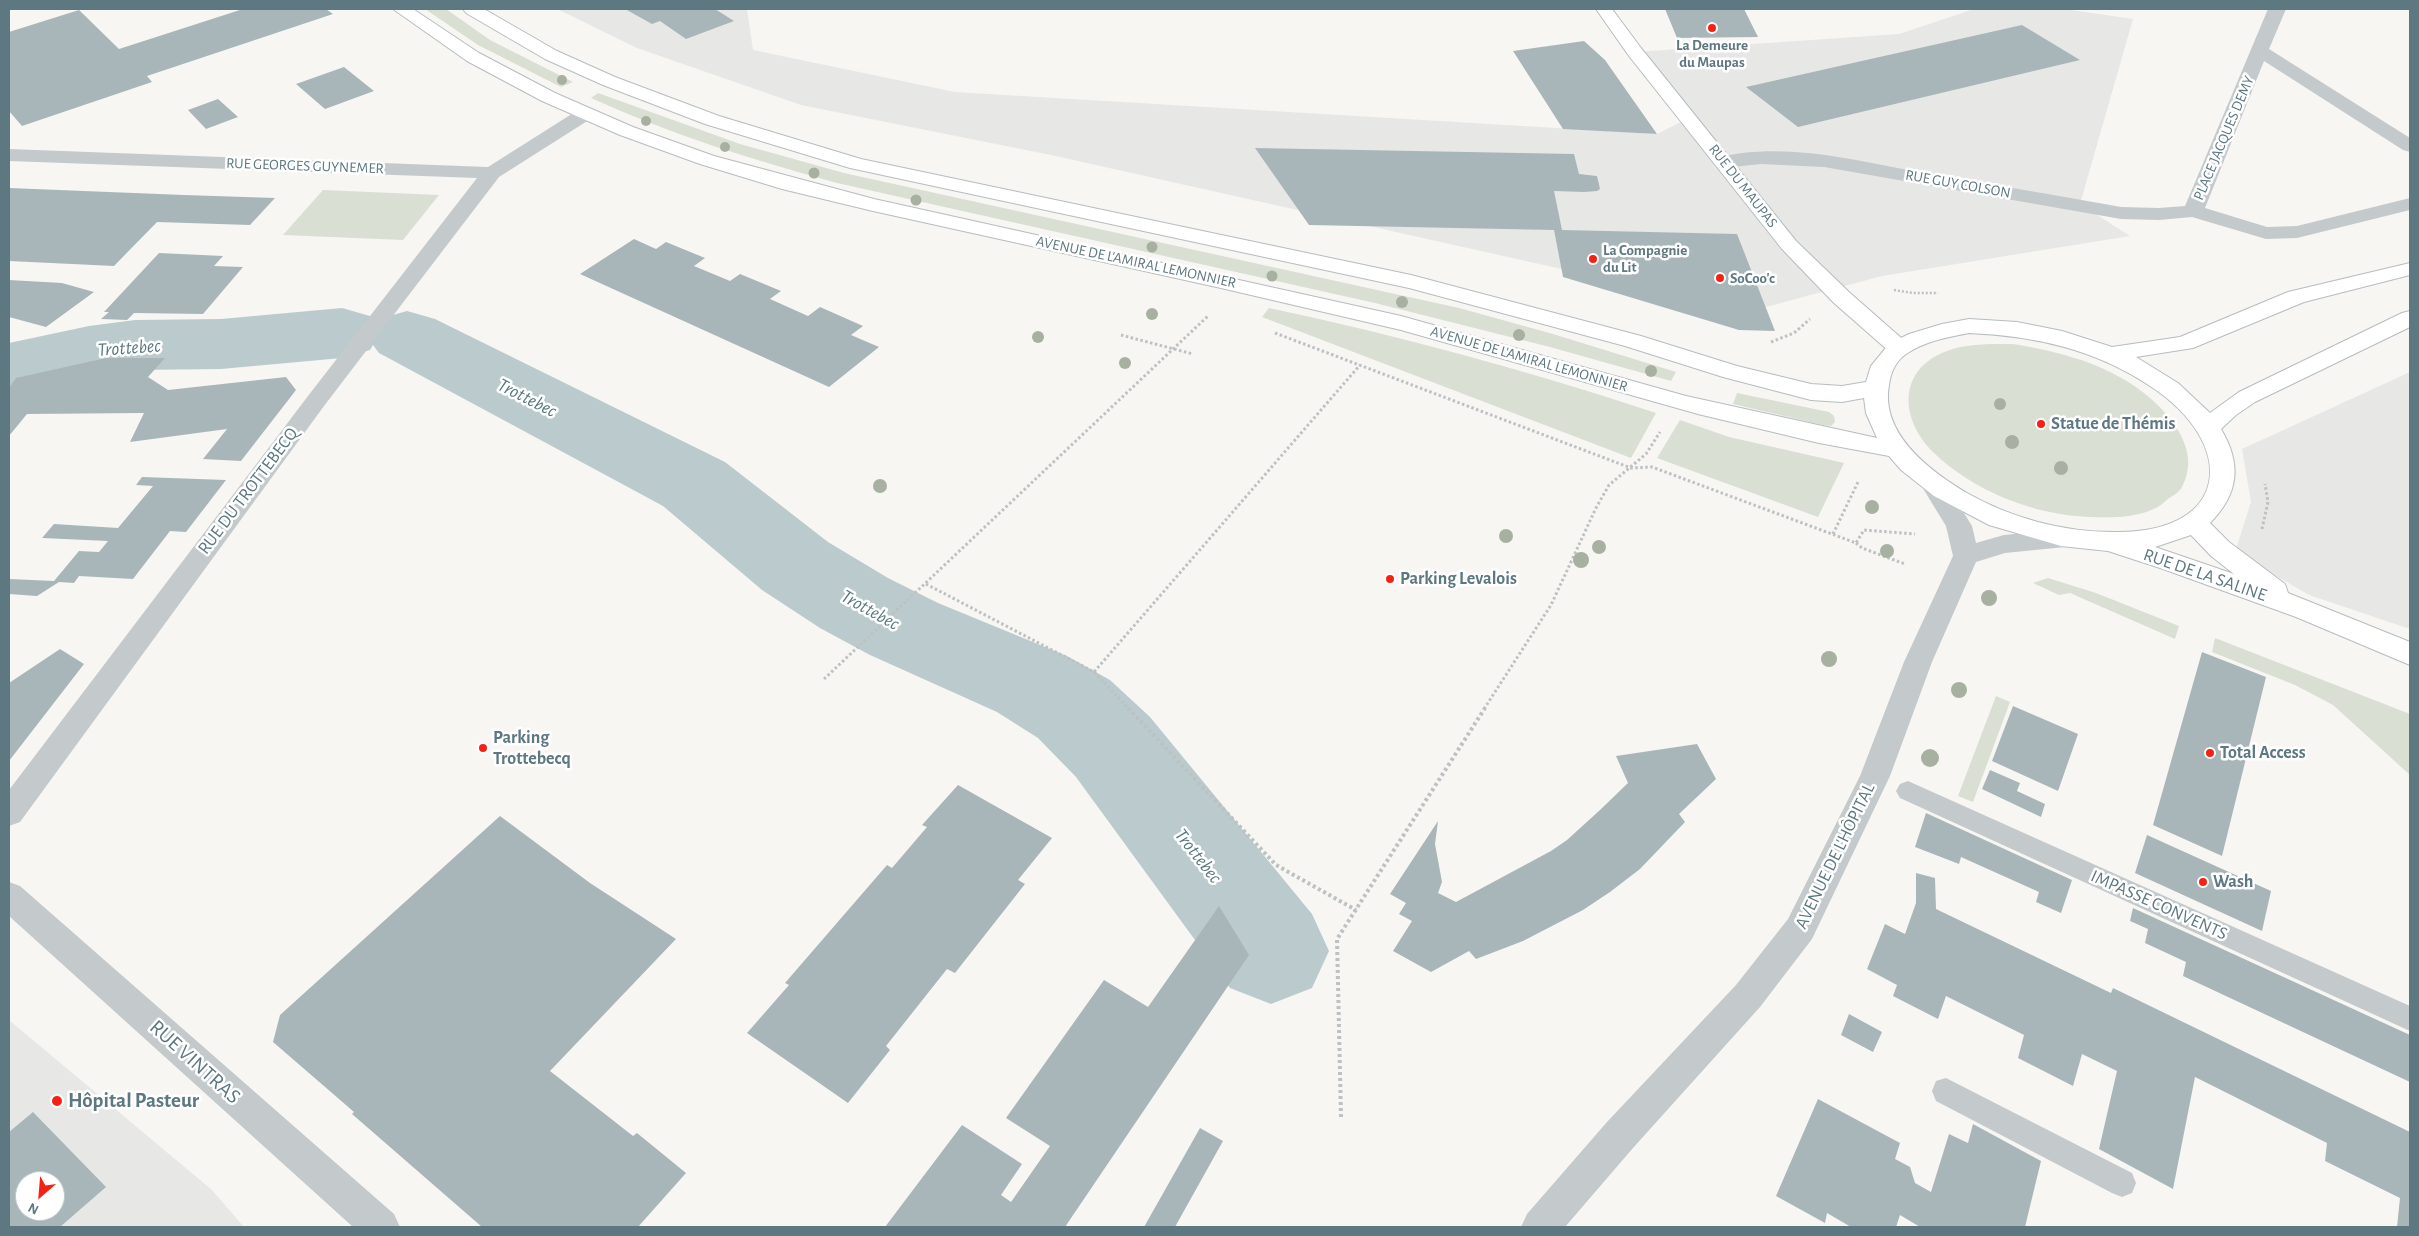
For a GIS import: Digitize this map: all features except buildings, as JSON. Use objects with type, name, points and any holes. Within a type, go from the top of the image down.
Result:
[{"type":"main road","name":"AVENUE DE L'AMIRAL LEMONNIER","points":[[402,9],[436,34],[476,59],[585,114],[702,158],[794,186],[914,215],[1302,298],[1433,330],[1678,402],[1855,444],[1897,449]]},
{"type":"main road","points":[[472,9],[550,55],[610,81],[712,120],[857,164],[1411,282],[1633,341],[1731,372],[1811,392],[1842,394],[1874,388]]},
{"type":"main road","name":"RUE DU MAUPAS","points":[[1604,9],[1789,245],[1842,298],[1899,348]]},
{"type":"main road","points":[[2110,354],[2185,343],[2296,297],[2410,269]]},
{"type":"main road","points":[[2208,428],[2228,409],[2247,397],[2410,318]]},
{"type":"main road","points":[[1969,326],[2014,328],[2063,337],[2110,354],[2150,375],[2183,400],[2208,428],[2219,450],[2224,470],[2221,490],[2212,508],[2195,523],[2177,532],[2155,538],[2104,542],[2065,538],[2026,528],[1988,514],[1958,499],[1932,482],[1897,449],[1878,418],[1874,388],[1882,366],[1899,348],[1930,334],[1969,326]]},
{"type":"main road","name":"RUE DE LA SALINE","points":[[2195,523],[2220,549],[2261,582],[2306,610]]},
{"type":"main road","name":"RUE DE LA SALINE","points":[[2104,542],[2172,562],[2306,610],[2410,654]]},
{"type":"street","name":"PLACE JACQUES DEMY","points":[[2277,9],[2193,211],[2266,233],[2297,232],[2410,204]]},
{"type":"street","name":"PLACE JACQUES DEMY","points":[[2260,51],[2410,146]]},
{"type":"street","points":[[492,173],[585,114]]},
{"type":"street","name":"RUE GEORGES GUYNEMER","points":[[9,156],[492,173]]},
{"type":"street","name":"RUE GUY COLSON","points":[[1723,162],[1761,158],[1824,161],[2121,213],[2159,214],[2193,211]]},
{"type":"street","name":"RUE DU TROTTEBECQ","points":[[9,813],[316,401],[492,173]]},
{"type":"street","points":[[1932,482],[1959,526],[1966,556],[2004,544],[2065,538]]},
{"type":"street","name":"AVENUE DE L'HÔPITAL","points":[[1540,1227],[1620,1135],[1748,996],[1800,929],[1875,776],[1918,662],[1966,556]]},
{"type":"street","name":"RUE VINTRAS","points":[[9,896],[381,1227]]},
{"type":"lane","name":"IMPASSE CONVENTS","points":[[1908,791],[2410,1019]]},
{"type":"lane","points":[[1946,1091],[2122,1183]]},
{"type":"path","points":[[824,679],[1215,310]]},
{"type":"path","points":[[1764,345],[1794,333],[1810,318],[1811,312]]},
{"type":"path","points":[[1267,330],[1631,468],[1652,467],[1856,542],[1862,548],[1905,564]]},
{"type":"path","points":[[1121,335],[1193,354]]},
{"type":"path","points":[[1094,672],[1360,365]]},
{"type":"path","points":[[1341,1117],[1337,939],[1551,605],[1596,508],[1609,485],[1646,454],[1665,424]]},
{"type":"path","points":[[1833,534],[1862,474]]},
{"type":"path","points":[[1856,542],[1864,530],[1915,534]]},
{"type":"path","points":[[926,584],[1094,672],[1276,865],[1356,910]]},
{"type":"shaded area","points":[[425,9],[446,9],[490,40],[573,82],[561,87],[478,45]]},
{"type":"shaded area","points":[[557,9],[747,9],[753,50],[955,92],[1657,134],[1689,118],[1635,52],[1899,34],[1974,9],[2065,9],[2133,19],[2080,204],[2130,236],[1882,276],[1732,316],[1575,272],[1051,155],[801,105],[637,48]]},
{"type":"shaded area","points":[[598,93],[740,144],[844,173],[1459,308],[1553,334],[1676,372],[1671,381],[1550,347],[1375,303],[837,183],[681,135],[591,98]]},
{"type":"shaded area","points":[[323,190],[439,195],[403,240],[283,235]]},
{"type":"shaded area","points":[[1269,308],[1367,330],[1464,355],[1656,413],[1631,458],[1262,317]]},
{"type":"shaded area","points":[[2013,344],[2075,358],[2105,369],[2133,385],[2157,404],[2177,429],[2188,457],[2187,472],[2180,491],[2158,507],[2140,514],[2123,517],[2068,515],[2026,506],[1985,489],[1949,466],[1933,452],[1922,439],[1910,412],[1909,398],[1911,385],[1917,372],[1927,362],[1942,353],[1959,347]]},
{"type":"shaded area","points":[[2410,372],[2410,629],[2309,595],[2235,552],[2251,502],[2242,449]]},
{"type":"shaded area","points":[[1737,393],[1829,412],[1834,416],[1835,422],[1831,426],[1823,425],[1733,404]]},
{"type":"shaded area","points":[[1680,420],[1729,437],[1844,463],[1818,517],[1657,458]]},
{"type":"shaded area","points":[[2048,578],[2096,593],[2179,626],[2175,639],[2070,593],[2059,595],[2033,583]]},
{"type":"shaded area","points":[[2215,638],[2410,714],[2410,775],[2333,705],[2295,685],[2212,652]]},
{"type":"shaded area","points":[[1996,696],[2010,702],[1973,802],[1958,796]]},
{"type":"shaded area","name":"Hôpital Pasteur","points":[[9,1020],[212,1190],[244,1227],[9,1227]]},
{"type":"waterway","name":"Trottebec","points":[[9,369],[89,351],[135,345],[221,344],[342,333]]},
{"type":"waterway","name":"Trottebec","points":[[407,336],[694,484],[795,566],[854,603],[904,629],[1032,684],[1074,709],[1113,747],[1271,951]]},
{"type":"place","name":"La Demeure du Maupas","points":[[1712,28]]},
{"type":"place","name":"La Compagnie du Lit","points":[[1593,259]]},
{"type":"place","name":"SoCoo'c","points":[[1720,278]]},
{"type":"place","name":"Statue de Thémis","points":[[2041,424]]},
{"type":"place","name":"Parking Levalois","points":[[1390,579]]},
{"type":"place","name":"Parking Trottebecq","points":[[483,748]]},
{"type":"place","name":"Total Access","points":[[2210,753]]},
{"type":"place","name":"Wash","points":[[2203,882]]},
{"type":"place","name":"Hôpital Pasteur","points":[[57,1101]]}]
